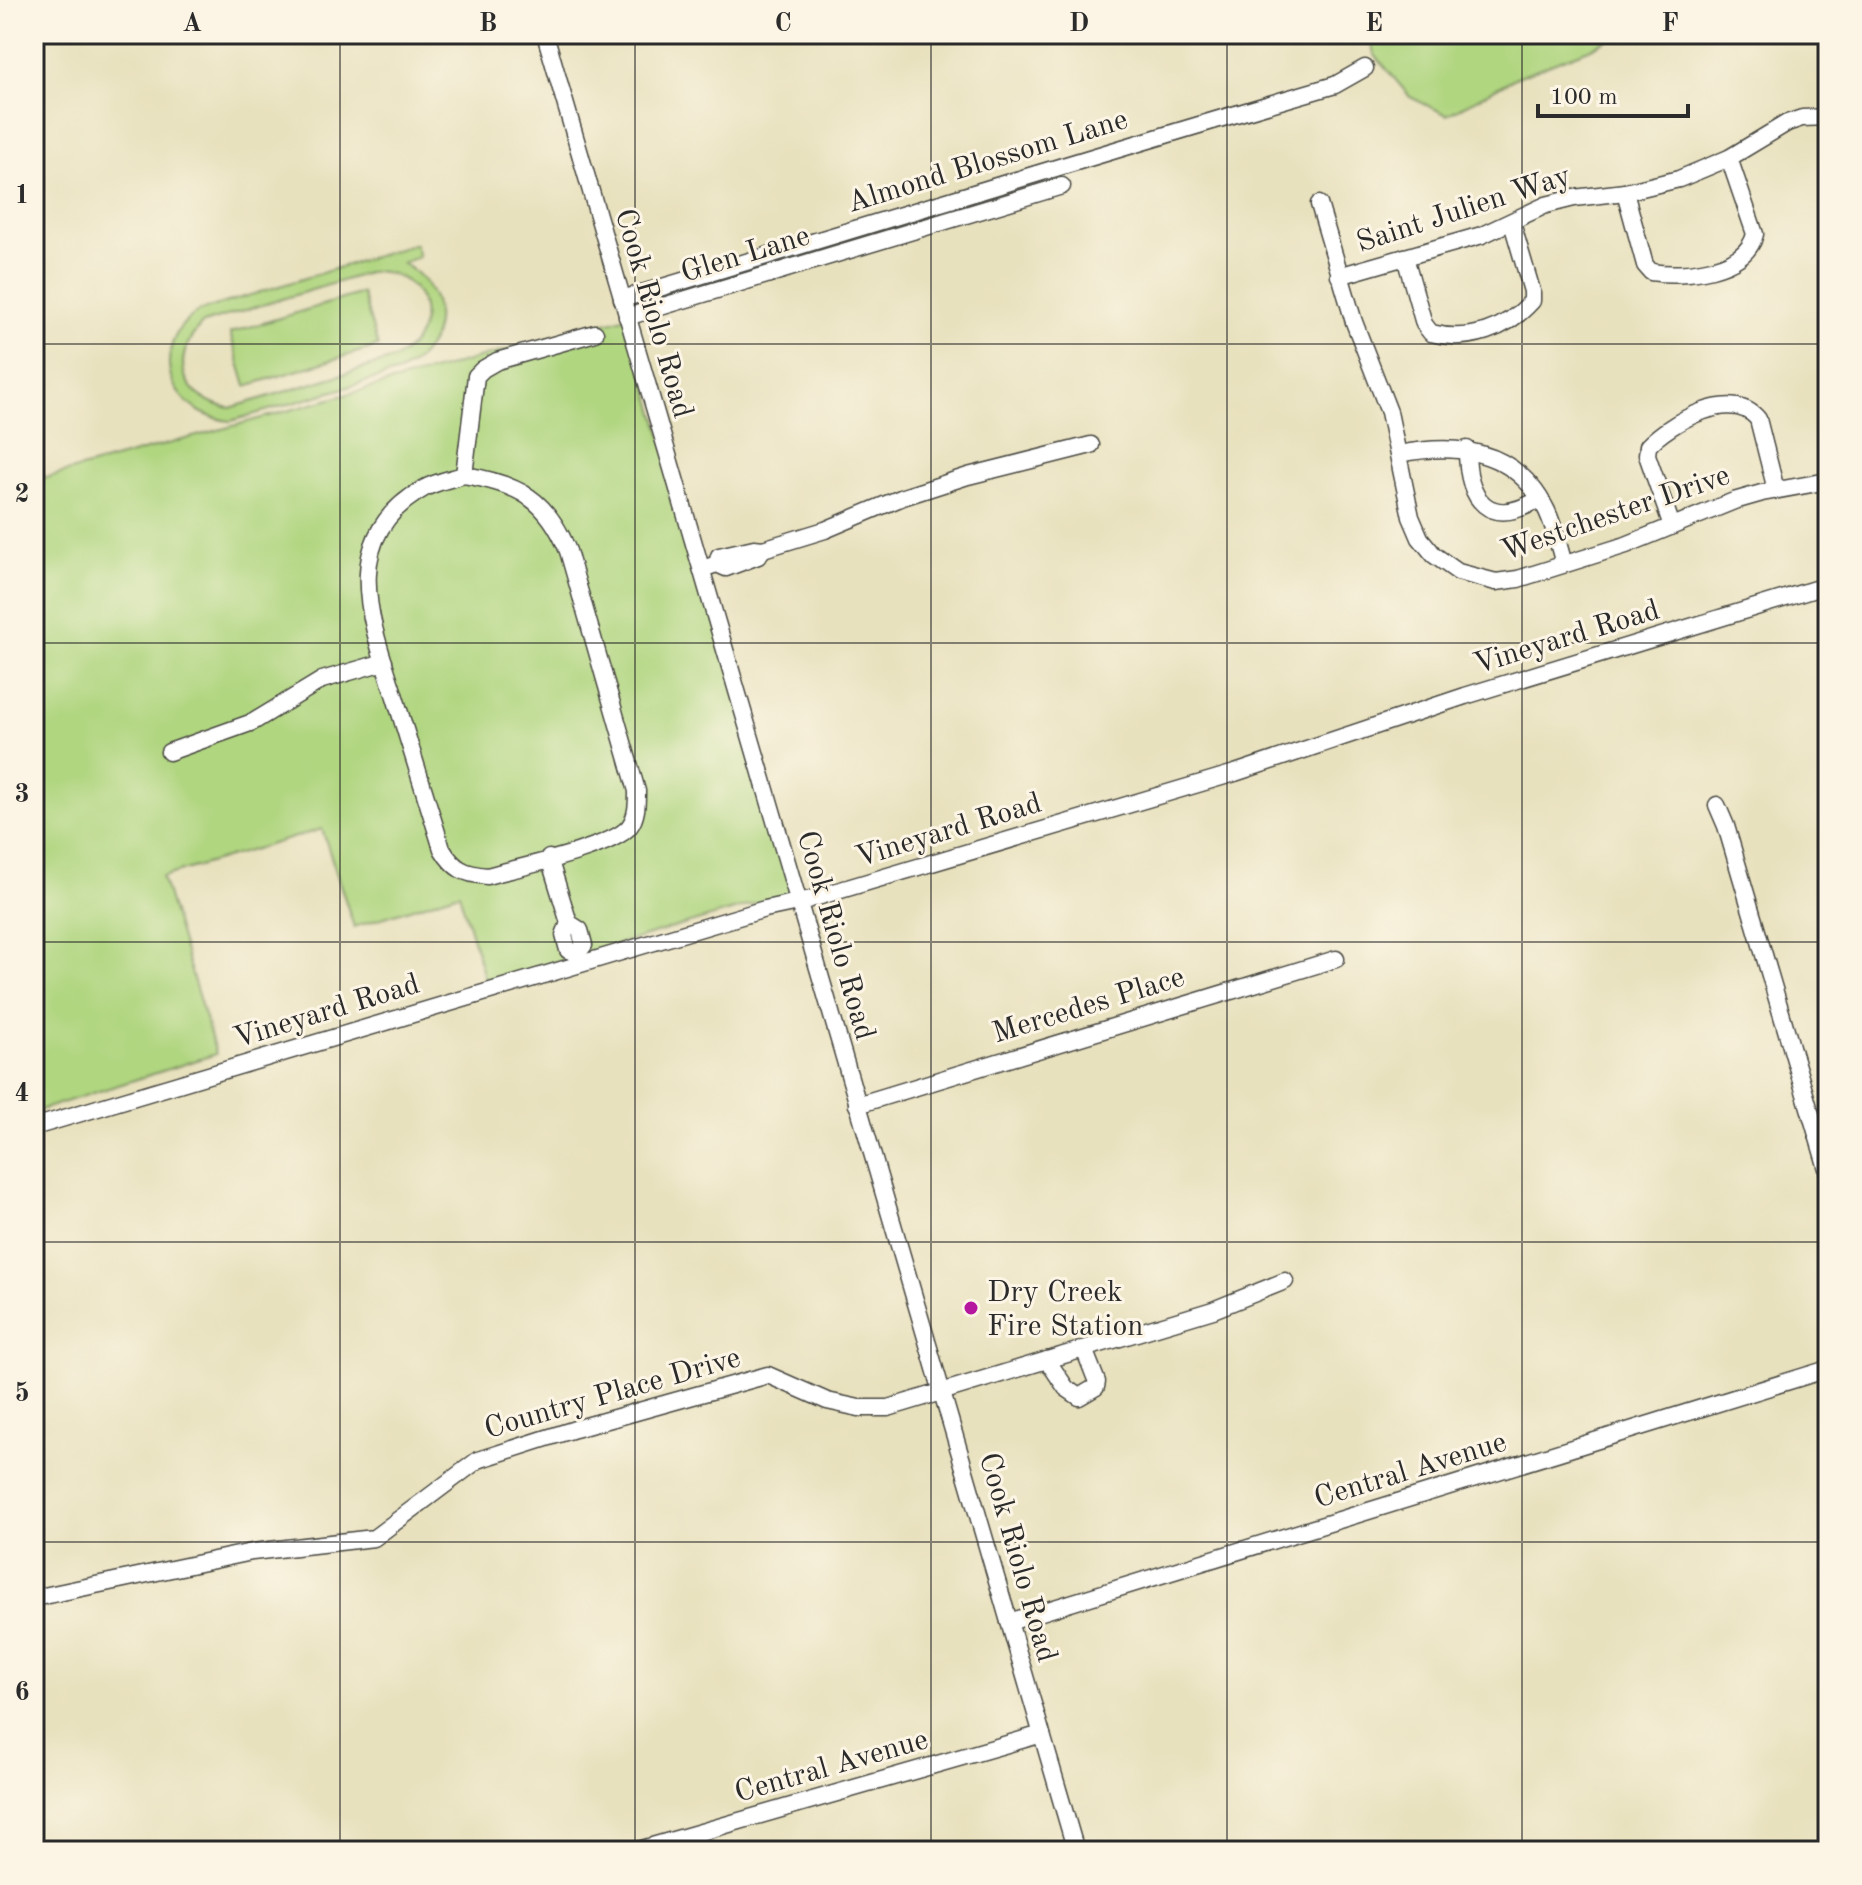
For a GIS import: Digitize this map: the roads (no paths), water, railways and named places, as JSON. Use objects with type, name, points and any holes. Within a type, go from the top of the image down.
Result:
[{"type":"street","name":"Cook Riolo Road","points":[[548,35],[627,317],[709,566],[798,901],[1076,1851]]},
{"type":"street","name":"Almond Blossom Lane","points":[[622,299],[936,206],[1073,161],[1335,85],[1365,68]]},
{"type":"street","name":"Saint Julien Way","points":[[1339,276],[1482,235],[1546,205],[1679,179],[1729,158],[1787,123],[1802,118],[1828,117]]},
{"type":"street","points":[[1625,192],[1645,265],[1651,272],[1689,275],[1708,271],[1745,251],[1753,243],[1755,234],[1729,158]]},
{"type":"street","name":"Glen Lane","points":[[627,317],[1062,186]]},
{"type":"street","name":"Westchester Drive","points":[[1319,204],[1365,354],[1389,412],[1411,517],[1420,538],[1445,564],[1474,578],[1496,582],[1518,579],[1626,545],[1734,501],[1828,481]]},
{"type":"street","points":[[1405,257],[1424,324],[1431,333],[1460,336],[1495,329],[1521,314],[1532,301],[1532,291],[1512,223]]},
{"type":"street","points":[[464,475],[476,376],[497,361],[595,333]]},
{"type":"street","points":[[1672,526],[1647,455],[1648,446],[1678,420],[1700,412],[1723,407],[1752,412],[1758,419],[1776,490]]},
{"type":"street","points":[[709,566],[726,568],[740,557],[758,556],[763,549],[825,530],[903,497],[968,476],[1091,445]]},
{"type":"street","points":[[1399,454],[1434,448],[1467,449],[1509,467],[1522,477],[1539,499],[1552,523],[1564,564]]},
{"type":"street","points":[[1467,449],[1473,495],[1492,511],[1516,511],[1539,499]]},
{"type":"street","points":[[464,475],[514,487],[540,504],[558,527],[568,551],[637,791],[637,810],[629,828],[610,841],[487,876],[467,875],[451,865],[442,849],[384,662],[367,599],[367,567],[379,531],[398,506],[426,487],[464,475]]},
{"type":"street","name":"Vineyard Road","points":[[34,1127],[579,958],[798,901],[1235,773],[1465,696],[1828,585]]},
{"type":"street","points":[[169,752],[253,722],[322,680],[384,662]]},
{"type":"street","points":[[1717,805],[1726,826],[1828,1172]]},
{"type":"street","points":[[549,858],[569,923],[564,935],[568,950],[579,958]]},
{"type":"street","name":"Mercedes Place","points":[[857,1105],[1336,959]]},
{"type":"street","name":"Country Place Drive","points":[[34,1598],[252,1552],[374,1538],[478,1460],[575,1429],[768,1375],[827,1401],[859,1408],[888,1408],[1213,1310],[1285,1281]]},
{"type":"street","points":[[1047,1360],[1066,1388],[1079,1397],[1096,1387],[1097,1382],[1084,1349]]},
{"type":"street","name":"Central Avenue","points":[[1009,1622],[1828,1369]]},
{"type":"street","name":"Central Avenue","points":[[635,1851],[1042,1734]]},
{"type":"place","name":"Dry Creek Fire Station","points":[[971,1308]]}]
